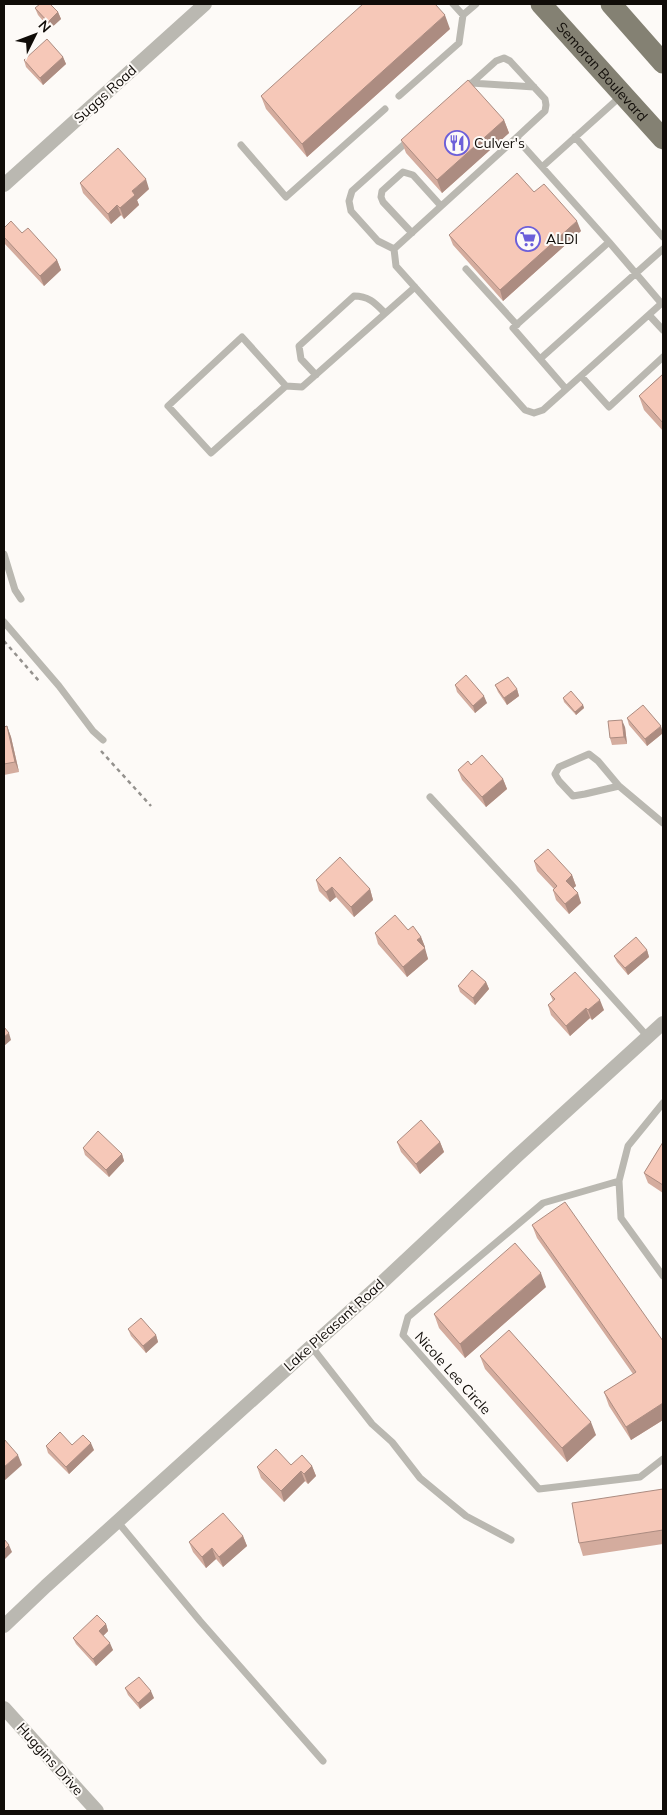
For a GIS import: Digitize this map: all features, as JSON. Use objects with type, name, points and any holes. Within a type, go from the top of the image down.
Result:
[{"type":"main road","name":"Semoran Boulevard","points":[[541,4],[663,140]]},
{"type":"main road","points":[[611,4],[663,63]]},
{"type":"street","name":"Suggs Road","points":[[4,185],[206,4]]},
{"type":"street","name":"Lake Pleasant Road","points":[[4,1626],[663,1023]]},
{"type":"street","name":"Huggins Drive","points":[[4,1708],[97,1811]]},
{"type":"lane","points":[[452,4],[463,15]]},
{"type":"lane","points":[[399,96],[458,43],[463,15],[476,4]]},
{"type":"lane","points":[[394,250],[545,111],[546,105],[545,99],[510,61],[504,58],[496,61],[457,96]]},
{"type":"lane","points":[[471,83],[534,87]]},
{"type":"lane","points":[[542,167],[623,94]]},
{"type":"lane","points":[[240,145],[286,197],[385,109]]},
{"type":"lane","points":[[394,250],[378,241],[351,210],[349,201],[352,190],[415,134]]},
{"type":"lane","points":[[575,137],[663,237]]},
{"type":"lane","points":[[394,250],[396,266],[524,410],[534,413],[543,410],[649,315],[662,303],[516,138]]},
{"type":"lane","points":[[412,233],[383,202],[381,196],[382,191],[403,172],[413,174],[442,206]]},
{"type":"lane","points":[[566,389],[513,328],[609,242]]},
{"type":"lane","points":[[540,359],[663,249]]},
{"type":"lane","points":[[466,269],[517,324]]},
{"type":"lane","points":[[286,386],[210,453],[168,406],[242,337],[286,386],[302,387],[415,287]]},
{"type":"lane","points":[[316,375],[301,359],[299,346],[354,296],[364,296],[373,301],[385,313]]},
{"type":"lane","points":[[649,315],[663,330]]},
{"type":"lane","points":[[581,376],[610,407],[663,357]]},
{"type":"lane","points":[[4,554],[15,590],[21,598]]},
{"type":"lane","points":[[4,622],[103,740]]},
{"type":"lane","points":[[619,786],[573,796],[555,774],[559,767],[589,754],[598,761],[619,786],[663,824]]},
{"type":"lane","points":[[430,797],[515,888],[648,1037]]},
{"type":"lane","points":[[663,1103],[628,1146],[619,1181],[621,1218],[663,1276]]},
{"type":"lane","name":"Nicole Lee Circle","points":[[619,1181],[543,1204],[408,1317],[403,1335],[539,1489],[640,1477],[663,1459]]},
{"type":"lane","points":[[311,1346],[372,1424],[396,1447],[420,1478],[466,1516],[510,1540]]},
{"type":"lane","points":[[117,1521],[323,1761]]},
{"type":"building","points":[[40,4],[50,4],[58,12],[48,22],[35,8]]},
{"type":"building","points":[[363,4],[435,4],[445,15],[302,144],[261,96]]},
{"type":"building","points":[[47,39],[63,57],[40,78],[24,60]]},
{"type":"building","name":"Culver's","points":[[468,80],[504,120],[437,180],[401,140]]},
{"type":"building","points":[[118,148],[146,179],[132,191],[135,195],[120,208],[117,205],[108,214],[80,183]]},
{"type":"building","points":[[517,173],[534,192],[544,184],[577,221],[500,290],[449,235]]},
{"type":"building","points":[[11,221],[22,233],[28,228],[57,260],[40,276],[4,237],[4,228]]},
{"type":"building","points":[[663,374],[663,423],[639,396]]},
{"type":"building","points":[[466,675],[484,696],[473,706],[455,685]]},
{"type":"building","points":[[508,677],[517,689],[504,698],[495,685]]},
{"type":"building","points":[[571,691],[583,705],[575,712],[563,698]]},
{"type":"building","points":[[643,705],[661,726],[645,739],[627,718]]},
{"type":"building","points":[[622,720],[624,737],[610,738],[608,721]]},
{"type":"building","points":[[7,726],[15,762],[4,764],[4,727]]},
{"type":"building","points":[[482,755],[503,779],[482,797],[458,770],[468,761],[471,765]]},
{"type":"building","points":[[548,849],[572,875],[566,881],[578,893],[565,904],[553,890],[557,886],[534,861]]},
{"type":"building","points":[[340,857],[370,889],[351,907],[332,887],[326,892],[316,880]]},
{"type":"building","points":[[395,915],[408,930],[413,926],[421,937],[417,940],[425,948],[403,967],[375,933]]},
{"type":"building","points":[[636,937],[647,950],[625,968],[614,956]]},
{"type":"building","points":[[472,970],[486,982],[473,998],[458,986]]},
{"type":"building","points":[[575,972],[600,1000],[588,1010],[586,1008],[566,1026],[548,1005],[555,999],[550,994]]},
{"type":"building","points":[[4,1027],[9,1033],[4,1037]]},
{"type":"building","points":[[421,1120],[440,1142],[416,1164],[397,1142]]},
{"type":"building","points":[[98,1131],[122,1154],[106,1170],[83,1148]]},
{"type":"building","points":[[663,1142],[663,1185],[644,1173]]},
{"type":"building","points":[[565,1202],[663,1341],[663,1403],[626,1427],[604,1392],[636,1372],[532,1225]]},
{"type":"building","points":[[515,1243],[541,1273],[460,1344],[434,1314]]},
{"type":"building","points":[[141,1318],[156,1335],[143,1346],[128,1329]]},
{"type":"building","points":[[509,1330],[591,1422],[562,1448],[480,1356]]},
{"type":"building","points":[[60,1432],[72,1445],[83,1435],[91,1443],[66,1467],[46,1446]]},
{"type":"building","points":[[4,1439],[18,1455],[4,1467]]},
{"type":"building","points":[[276,1449],[291,1465],[302,1455],[312,1466],[304,1474],[301,1471],[281,1491],[257,1467]]},
{"type":"building","points":[[663,1489],[663,1530],[579,1543],[572,1503]]},
{"type":"building","points":[[223,1513],[243,1536],[219,1557],[212,1548],[202,1557],[189,1542]]},
{"type":"building","points":[[4,1539],[9,1545],[4,1550]]},
{"type":"building","points":[[97,1615],[106,1624],[99,1631],[110,1643],[93,1659],[73,1638]]},
{"type":"building","points":[[139,1677],[151,1691],[138,1703],[125,1688]]},
{"type":"place","name":"Culver's","points":[[457,143]]},
{"type":"place","name":"ALDI","points":[[528,239]]}]
